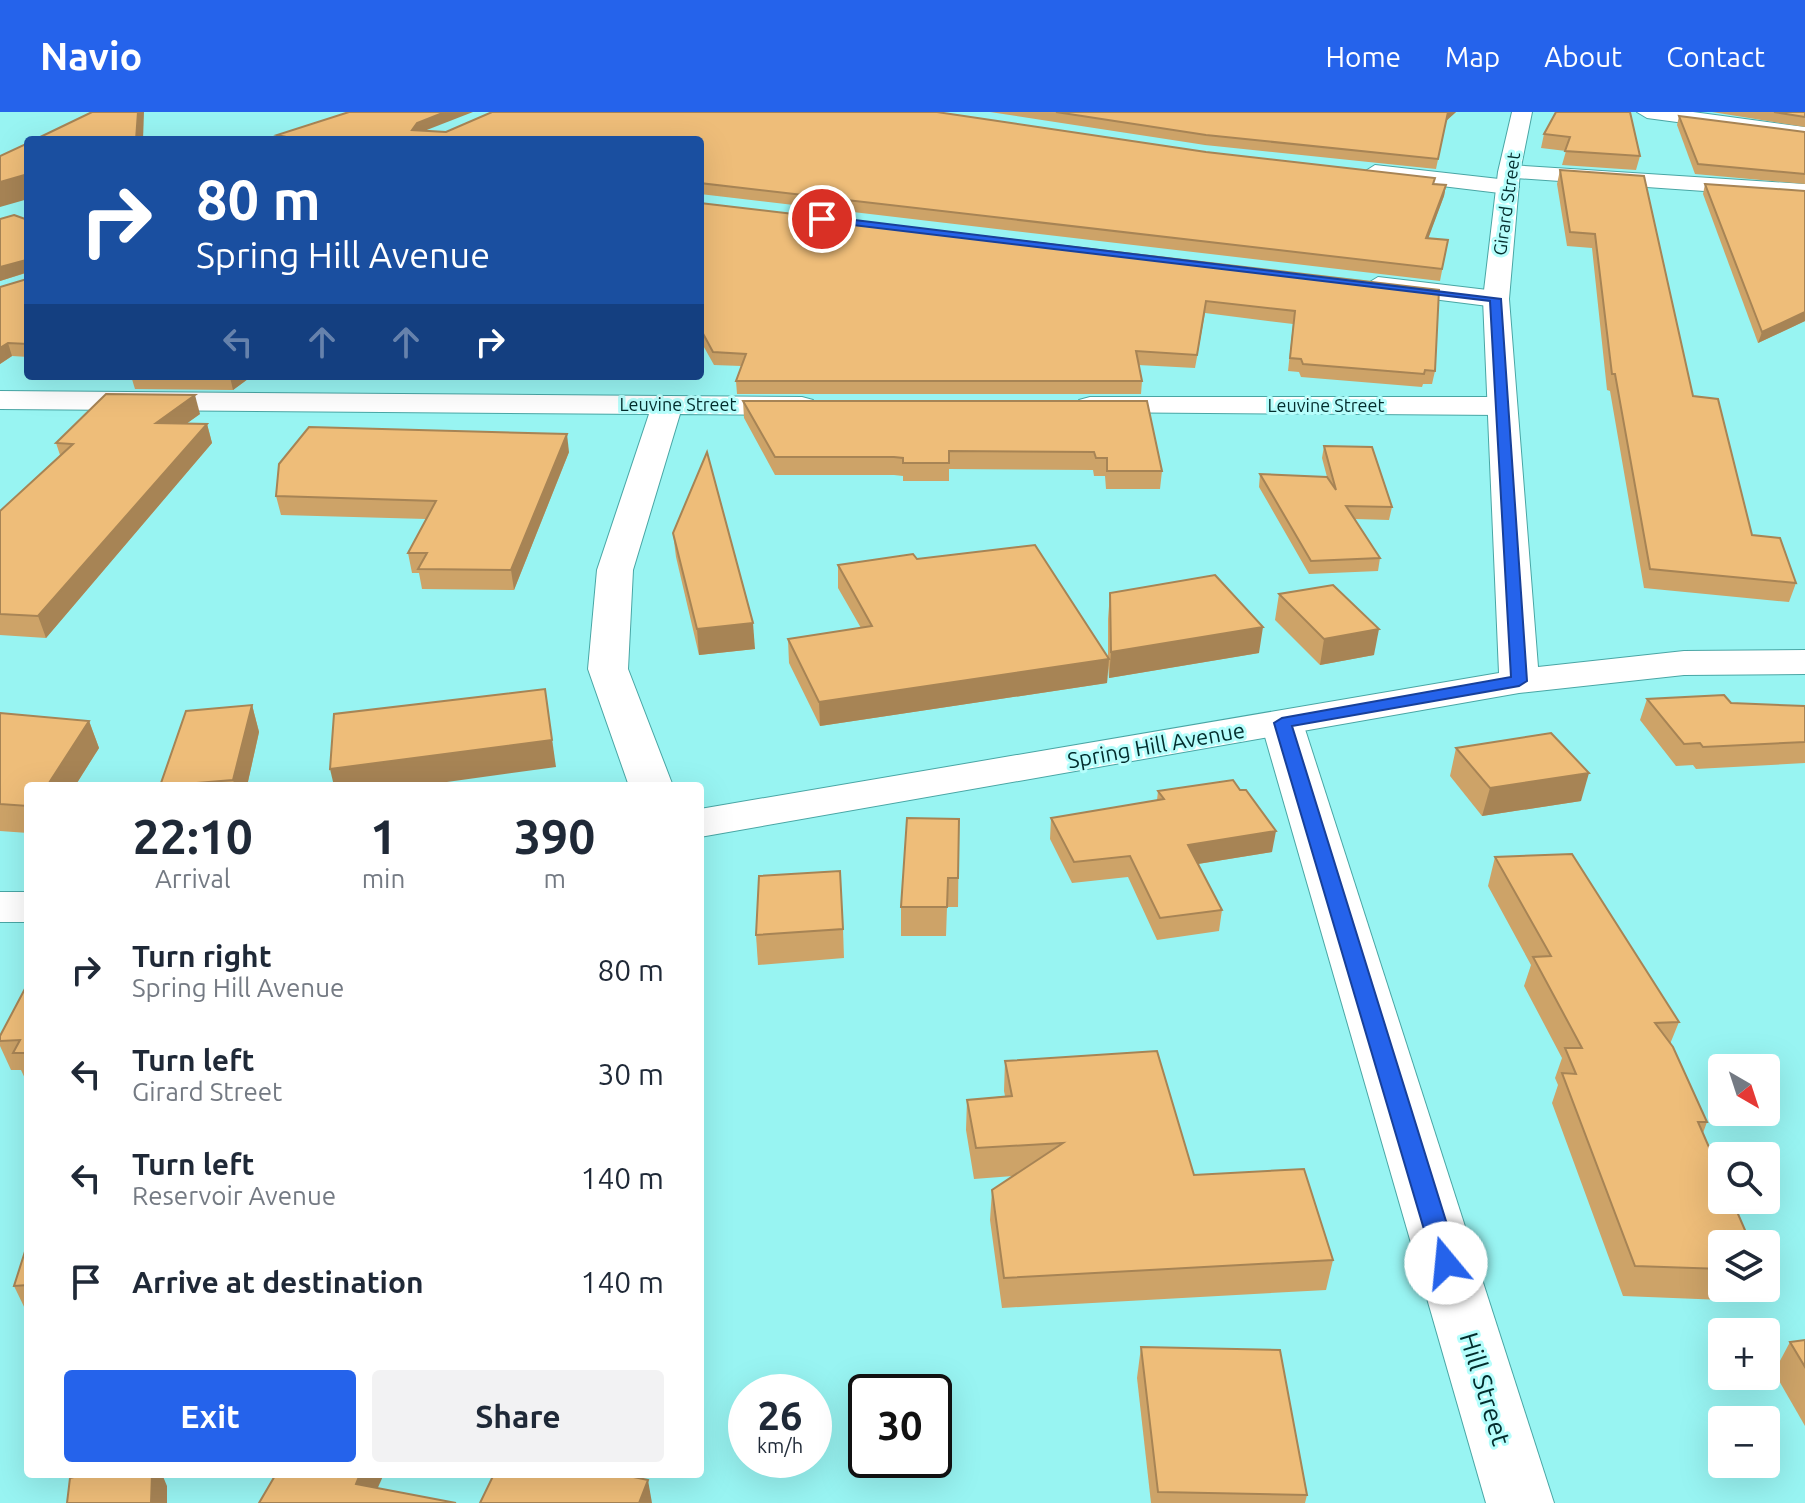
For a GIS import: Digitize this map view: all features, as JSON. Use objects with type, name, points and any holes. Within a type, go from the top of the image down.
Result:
[{"type":"street","name":"Girard Street","points":[[1519,681],[1500,406],[1496,299],[1508,179],[1522,112]]},
{"type":"street","points":[[1647,112],[1805,133]]},
{"type":"street","points":[[1356,170],[1805,191]]},
{"type":"street","points":[[1355,282],[1496,299]]},
{"type":"street","name":"Leuvine Street","points":[[7,406],[824,406]]},
{"type":"street","points":[[650,782],[608,669],[615,570],[667,406]]},
{"type":"street","name":"Leuvine Street","points":[[1060,406],[1500,406]]},
{"type":"street","name":"Spring Hill Avenue","points":[[704,822],[1519,681],[1684,663],[1805,662]]},
{"type":"street","name":"Hill Street","points":[[1282,723],[1520,1503]]},
{"type":"street","points":[[0,907],[24,907]]},
{"type":"building","points":[[92,112],[138,112],[136,136],[42,136]]},
{"type":"building","points":[[349,112],[445,112],[417,123],[412,130],[446,132],[492,112],[937,112],[1206,152],[1435,178],[1433,184],[1446,185],[1426,238],[1448,240],[1442,269],[704,183],[704,136],[277,135]]},
{"type":"building","points":[[1056,112],[1448,112],[1438,159],[1206,135]]},
{"type":"building","points":[[1556,112],[1630,112],[1640,156],[1565,151],[1570,137],[1544,134]]},
{"type":"building","points":[[1774,112],[1805,112],[1805,117]]},
{"type":"building","points":[[1679,116],[1805,132],[1805,174],[1698,164]]},
{"type":"building","points":[[24,145],[24,175],[0,182],[0,156]]},
{"type":"building","points":[[1560,170],[1644,176],[1693,396],[1718,399],[1752,535],[1780,538],[1796,583],[1650,569],[1615,374],[1612,374],[1595,234],[1570,232]]},
{"type":"building","points":[[1705,184],[1805,191],[1805,312],[1762,332]]},
{"type":"building","points":[[704,203],[1439,290],[1435,371],[1425,370],[1424,374],[1303,364],[1301,359],[1290,358],[1295,311],[1206,301],[1197,355],[1136,351],[1142,381],[736,381],[746,354],[713,352],[704,335]]},
{"type":"building","points":[[14,215],[24,219],[24,261],[0,267],[0,219]]},
{"type":"building","points":[[24,280],[24,344],[8,343],[0,348],[0,287]]},
{"type":"building","points":[[106,394],[195,395],[156,423],[207,424],[38,616],[0,614],[0,511],[73,444],[56,443]]},
{"type":"building","points":[[743,401],[1147,401],[1162,471],[1107,471],[1107,458],[1096,458],[1094,452],[949,451],[949,463],[903,463],[903,458],[894,457],[775,457]]},
{"type":"building","points":[[309,427],[567,434],[511,570],[418,569],[427,553],[408,553],[436,501],[276,496],[279,464]]},
{"type":"building","points":[[1324,446],[1372,447],[1392,507],[1346,506],[1380,558],[1311,561],[1260,474],[1327,477],[1336,490]]},
{"type":"building","points":[[707,452],[753,623],[697,629],[673,533]]},
{"type":"building","points":[[1035,545],[1109,659],[819,702],[788,639],[872,626],[838,565],[913,554],[917,559]]},
{"type":"building","points":[[1215,575],[1263,627],[1111,652],[1110,593]]},
{"type":"building","points":[[1333,585],[1379,629],[1324,639],[1279,594]]},
{"type":"building","points":[[545,689],[552,740],[330,769],[334,714]]},
{"type":"building","points":[[1724,695],[1731,703],[1805,706],[1805,742],[1703,747],[1700,743],[1684,744],[1647,699]]},
{"type":"building","points":[[252,705],[233,780],[161,782],[186,711]]},
{"type":"building","points":[[0,713],[89,721],[50,782],[24,782],[24,806],[0,804]]},
{"type":"building","points":[[1551,733],[1589,773],[1490,788],[1456,748]]},
{"type":"building","points":[[1233,780],[1240,790],[1246,790],[1276,831],[1188,845],[1222,910],[1160,918],[1130,856],[1074,862],[1051,818],[1164,799],[1158,791]]},
{"type":"building","points":[[907,818],[959,819],[958,878],[948,878],[947,907],[901,907]]},
{"type":"building","points":[[1572,854],[1679,1022],[1655,1023],[1673,1047],[1707,1122],[1698,1122],[1708,1145],[1708,1214],[1738,1214],[1745,1230],[1708,1230],[1708,1269],[1635,1266],[1562,1073],[1576,1074],[1565,1048],[1582,1048],[1533,957],[1551,956],[1495,857]]},
{"type":"building","points":[[840,871],[843,929],[756,935],[759,876]]},
{"type":"building","points":[[24,991],[24,1053],[13,1053],[20,1040],[0,1041]]},
{"type":"building","points":[[1157,1051],[1194,1175],[1304,1169],[1333,1260],[1004,1278],[992,1190],[1063,1143],[976,1148],[967,1100],[1012,1096],[1005,1061]]},
{"type":"building","points":[[24,1255],[24,1285],[14,1286]]},
{"type":"building","points":[[1805,1340],[1805,1367],[1790,1342]]},
{"type":"building","points":[[1141,1347],[1280,1350],[1307,1495],[1158,1492]]},
{"type":"building","points":[[70,1478],[152,1478],[151,1503],[67,1503]]},
{"type":"building","points":[[274,1478],[358,1478],[356,1484],[456,1503],[259,1503]]},
{"type":"building","points":[[492,1478],[648,1480],[639,1503],[480,1503]]},
{"type":"route","points":[[822,219],[1496,299],[1500,406],[1519,681],[1282,723],[1446,1263]]}]
